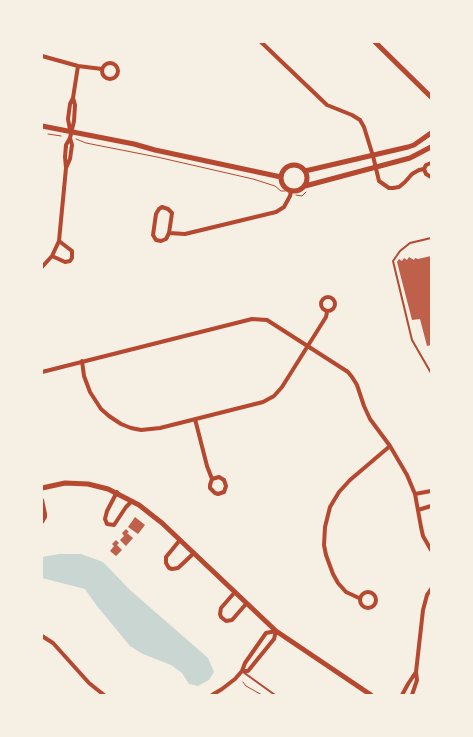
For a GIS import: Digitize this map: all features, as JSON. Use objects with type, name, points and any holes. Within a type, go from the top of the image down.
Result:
[{"type":"street","points":[[261,42],[327,105],[352,115],[360,120],[364,127],[379,181],[389,188],[393,188],[405,182],[412,174],[419,170],[424,170]]},
{"type":"street","points":[[374,42],[431,97]]},
{"type":"street","points":[[42,56],[78,66],[102,69]]},
{"type":"street","points":[[112,62],[118,67],[118,73],[113,79],[107,78],[103,75],[102,69],[106,64],[112,62]]},
{"type":"street","points":[[42,267],[52,256],[59,240],[66,168],[66,145],[70,136],[68,120],[78,66]]},
{"type":"street","points":[[42,126],[70,136],[134,144],[155,150],[281,177]]},
{"type":"street","points":[[305,171],[414,145],[431,133]]},
{"type":"street","points":[[305,186],[307,180],[305,171],[302,168],[296,165],[284,170],[281,177],[283,186],[291,191],[297,191],[305,186],[410,158],[431,147]]},
{"type":"street","points":[[424,170],[426,165],[431,163]]},
{"type":"street","points":[[424,170],[426,174],[431,177]]},
{"type":"street","points":[[169,233],[185,234],[271,214],[281,210],[284,207],[291,191]]},
{"type":"street","points":[[168,208],[172,213],[169,233],[166,239],[161,241],[156,240],[153,235],[156,214],[159,209],[168,208]]},
{"type":"street","points":[[52,256],[65,262],[70,261],[72,258],[72,251],[59,240]]},
{"type":"street","points":[[82,361],[87,385],[96,401],[109,416],[121,424],[131,428],[150,430],[263,402],[274,396],[282,387],[308,346],[326,317],[327,312]]},
{"type":"street","points":[[42,372],[252,319],[267,320],[348,372],[357,385],[370,419],[390,446],[407,475],[415,494],[423,536],[431,550]]},
{"type":"street","points":[[195,419],[207,466],[212,479],[210,485],[212,491],[218,494],[224,492],[226,486],[224,480],[219,477],[212,479]]},
{"type":"street","points":[[359,598],[346,592],[338,583],[333,574],[324,545],[325,527],[330,507],[338,492],[390,446]]},
{"type":"street","points":[[42,488],[65,483],[88,484],[117,492],[132,501],[150,513],[180,540],[276,631],[371,695]]},
{"type":"street","points":[[415,494],[431,491]]},
{"type":"street","points":[[117,492],[107,511],[105,519],[107,524],[114,524],[132,501]]},
{"type":"street","points":[[42,500],[45,517],[42,522]]},
{"type":"street","points":[[418,510],[431,506]]},
{"type":"street","points":[[180,540],[166,557],[166,563],[169,568],[178,568],[194,553]]},
{"type":"street","points":[[412,695],[417,680],[416,672],[423,610],[427,595],[431,589]]},
{"type":"street","points":[[235,592],[221,608],[221,617],[226,621],[232,620],[246,604]]},
{"type":"street","points":[[370,592],[375,595],[376,602],[372,607],[366,608],[360,604],[359,598],[363,593],[370,592]]},
{"type":"street","points":[[212,695],[229,684],[242,671],[245,662],[266,634],[276,631]]},
{"type":"street","points":[[242,671],[248,671],[274,639],[276,631]]},
{"type":"street","points":[[42,636],[53,643],[89,683],[104,695]]},
{"type":"street","points":[[402,695],[416,672]]},
{"type":"lane","points":[[431,238],[410,243],[400,251],[393,261],[412,340],[431,373]]},
{"type":"lane","points":[[242,671],[275,695]]},
{"type":"path","points":[[82,141],[253,179],[275,186],[281,191]]},
{"type":"path","points":[[243,682],[246,686],[262,695]]},
{"type":"shaded area","points":[[59,554],[81,554],[103,562],[130,590],[208,658],[214,672],[209,680],[198,686],[189,684],[182,673],[171,665],[143,654],[130,646],[85,589],[42,578],[42,557]]},
{"type":"building","points":[[431,256],[431,345],[427,346],[420,319],[412,320],[397,262],[399,259],[402,261],[404,258],[407,260],[409,257],[414,260],[415,258],[418,259]]},
{"type":"building","points":[[135,517],[145,525],[138,534],[128,527]]},
{"type":"building","points":[[126,529],[129,532],[127,533],[133,538],[126,546],[120,540],[124,536],[122,533]]},
{"type":"building","points":[[116,540],[119,543],[117,545],[122,550],[116,556],[110,551],[114,546],[112,544]]}]
